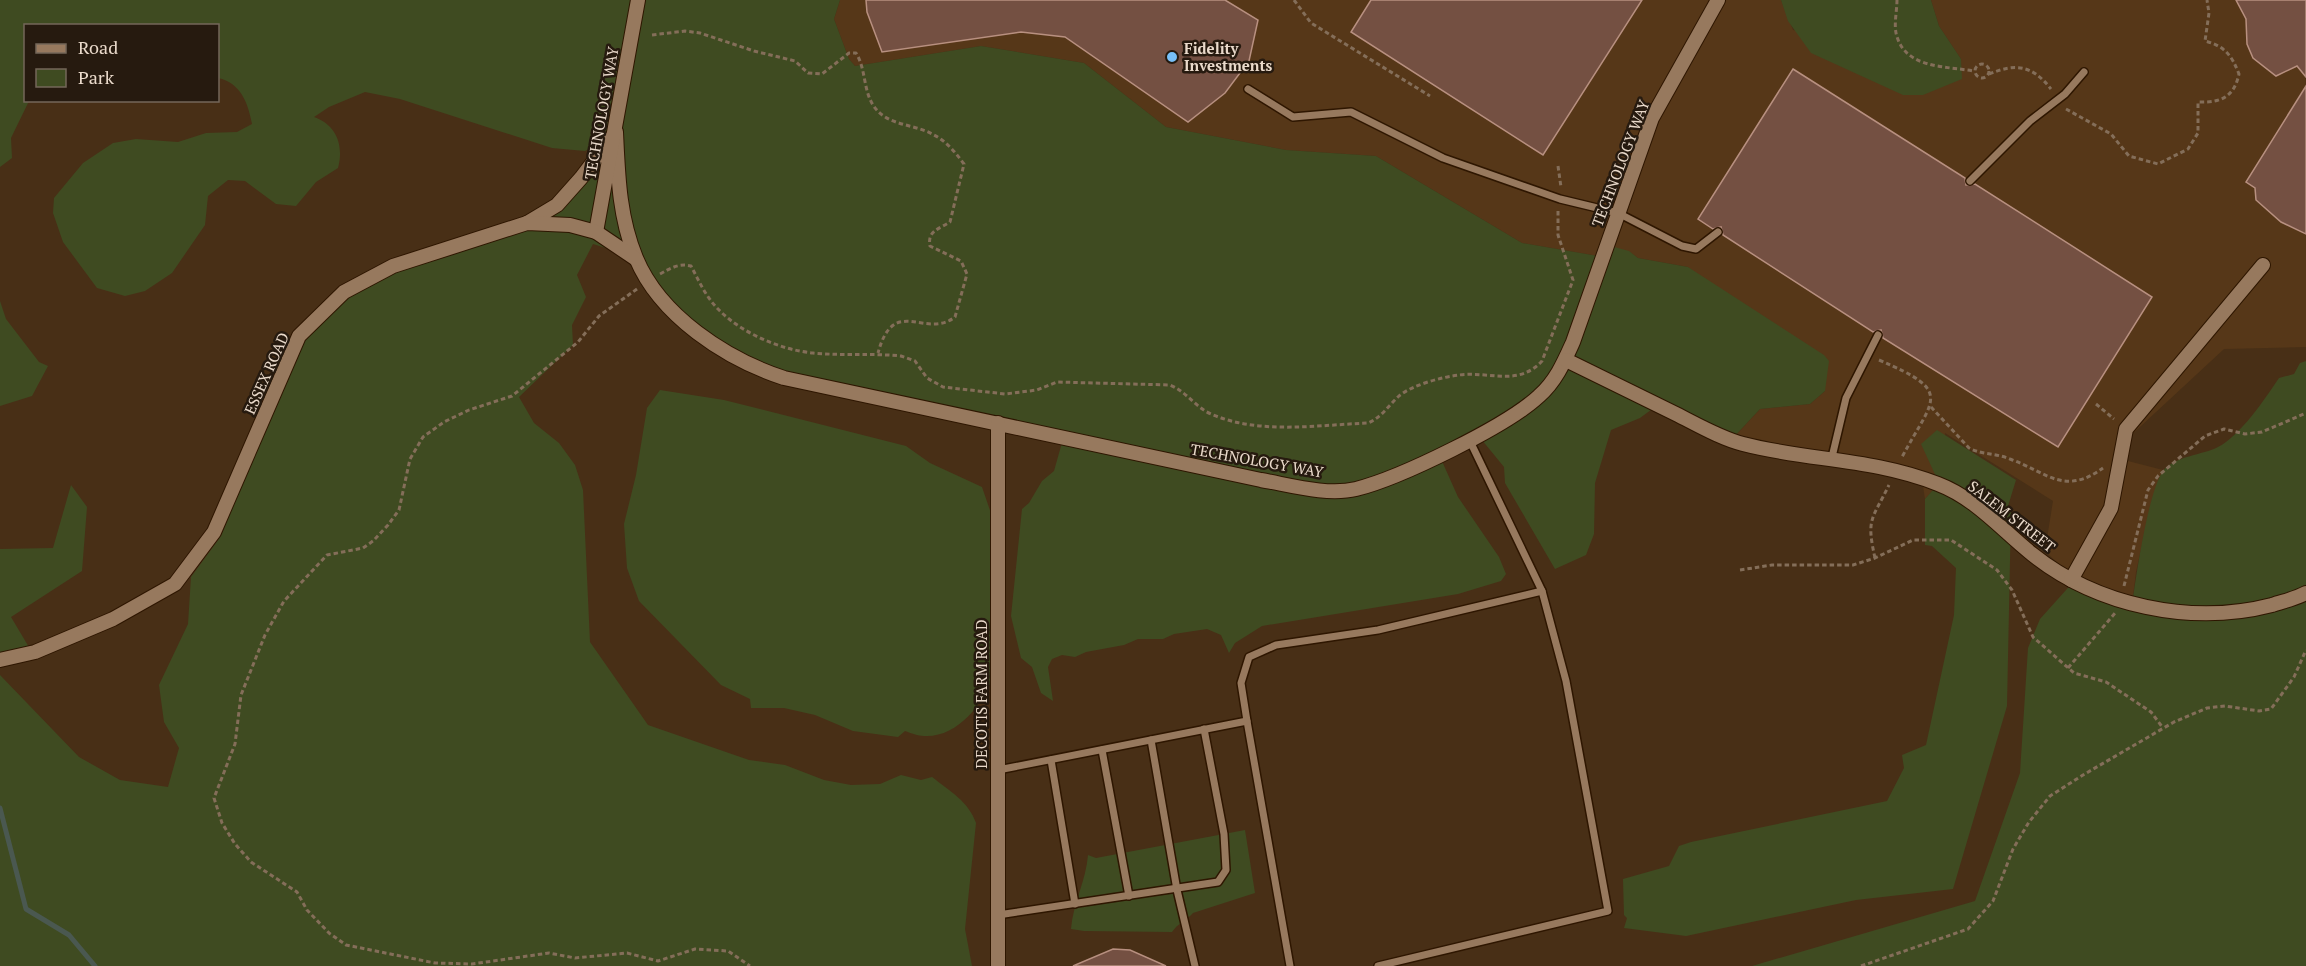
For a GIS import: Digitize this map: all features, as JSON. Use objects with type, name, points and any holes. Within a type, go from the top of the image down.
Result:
[{"type":"street","name":"TECHNOLOGY WAY","points":[[596,232],[616,132],[638,0]]},
{"type":"street","name":"TECHNOLOGY WAY","points":[[636,259],[667,304],[702,335],[764,371],[1261,480],[1333,490],[1356,489],[1430,460],[1518,412],[1539,396],[1566,360],[1652,118],[1718,0]]},
{"type":"street","points":[[527,223],[557,205],[616,132]]},
{"type":"street","points":[[616,132],[621,205],[636,259]]},
{"type":"street","name":"ESSEX ROAD","points":[[0,660],[35,652],[113,619],[175,584],[214,532],[299,336],[344,291],[393,266],[527,223],[570,225],[596,232],[636,259]]},
{"type":"street","points":[[2071,580],[2111,508],[2126,429],[2263,265]]},
{"type":"street","name":"SALEM STREET","points":[[1566,360],[1739,443],[1776,452],[1833,457],[1896,470],[1940,484],[1970,500],[2033,555],[2071,580],[2121,599],[2171,612],[2205,613],[2249,611],[2306,593]]},
{"type":"street","name":"DECOTIS FARM ROAD","points":[[998,423],[998,966]]},
{"type":"lane","points":[[1970,181],[2030,121],[2059,99],[2084,72]]},
{"type":"lane","points":[[1248,89],[1293,117],[1351,112],[1443,158],[1560,198],[1618,213],[1683,246],[1696,249],[1718,232]]},
{"type":"lane","points":[[1833,457],[1846,398],[1878,335]]},
{"type":"lane","points":[[1378,966],[1608,911],[1566,681],[1542,591],[1469,439]]},
{"type":"lane","points":[[1290,966],[1241,683],[1250,657],[1276,645],[1378,630],[1542,591]]},
{"type":"lane","points":[[998,770],[1247,721]]},
{"type":"lane","points":[[998,915],[1177,890],[1218,882],[1226,870],[1224,834],[1204,729]]},
{"type":"lane","points":[[1151,740],[1177,890],[1195,966]]},
{"type":"lane","points":[[1102,750],[1129,896]]},
{"type":"lane","points":[[1051,759],[1075,904]]},
{"type":"path","points":[[1294,0],[1311,23],[1430,96]]},
{"type":"path","points":[[1897,0],[1895,31],[1910,56],[1929,64],[1974,71],[1980,79],[1989,74],[2019,66],[2032,71],[2069,112],[2111,134],[2130,156],[2144,162],[2158,164],[2188,149],[2198,134],[2198,102],[2225,99],[2236,88],[2239,74],[2228,51],[2217,44],[2205,41],[2209,13],[2207,0]]},
{"type":"path","points":[[652,35],[685,31],[700,33],[754,51],[795,61],[808,73],[822,75],[849,53],[856,53],[863,64],[867,92],[874,107],[894,122],[932,133],[944,141],[964,164],[950,222],[932,232],[929,238],[930,246],[961,261],[967,274],[955,317],[940,324],[907,321],[892,325],[883,333],[878,353]]},
{"type":"path","points":[[1974,71],[1981,64],[1986,65],[1989,74]]},
{"type":"path","points":[[750,966],[728,951],[695,950],[658,961],[627,953],[575,958],[549,953],[472,964],[435,963],[346,945],[329,933],[307,910],[297,892],[251,862],[235,844],[222,823],[214,798],[235,744],[241,695],[265,635],[284,601],[327,555],[363,548],[388,525],[399,510],[410,459],[423,437],[444,422],[469,410],[512,396],[578,342],[599,316],[649,280],[673,266],[684,264],[691,266],[703,291],[718,310],[748,332],[777,344],[812,353],[878,353],[901,356],[915,361],[927,378],[943,387],[1005,394],[1037,390],[1057,382],[1170,385],[1182,389],[1199,408],[1215,416],[1250,423],[1278,427],[1368,423],[1378,419],[1401,394],[1419,387],[1460,375],[1515,378],[1533,370],[1542,361],[1573,280],[1558,235],[1562,182],[1558,165]]},
{"type":"path","points":[[1866,355],[1921,381],[1930,396],[1931,407],[1936,415],[1977,452],[2009,458],[2058,482],[2084,480],[2104,467],[2107,462]]},
{"type":"path","points":[[2096,404],[2115,421]]},
{"type":"path","points":[[1875,558],[1870,535],[1870,521],[1931,407]]},
{"type":"path","points":[[2068,668],[2110,622],[2121,599],[2148,490],[2158,476],[2205,436],[2224,429],[2245,434],[2262,432],[2306,413]]},
{"type":"path","points":[[1740,570],[1772,565],[1836,567],[1875,558],[1913,540],[1951,540],[1997,570],[2012,590],[2033,637],[2074,673],[2106,682],[2151,712],[2163,728]]},
{"type":"path","points":[[1861,966],[1968,929],[1993,901],[2013,849],[2029,822],[2050,796],[2163,728],[2207,708],[2225,706],[2259,711],[2271,709],[2294,677],[2306,650]]},
{"type":"shaded area","points":[[840,0],[1781,0],[1793,30],[1961,59],[1939,26],[1931,0],[2306,0],[2306,347],[2224,349],[2128,438],[2128,461],[2163,470],[2152,500],[2136,572],[2132,605],[2075,580],[2045,551],[2053,501],[1945,433],[1939,484],[1925,499],[1922,479],[1733,438],[1760,409],[1810,404],[1825,391],[1688,267],[1638,258],[1628,251],[1598,256],[1522,243],[1376,156],[1286,150],[1166,127],[1084,63],[981,46],[855,66],[849,59],[834,19]]},
{"type":"green space","points":[[0,0],[840,0],[834,19],[849,59],[855,66],[981,46],[1084,63],[1166,127],[1286,150],[1376,156],[1522,243],[1598,256],[1607,245],[1629,251],[1638,258],[1688,267],[1824,355],[1829,361],[1825,391],[1810,404],[1760,409],[1733,438],[1659,404],[1640,418],[1611,430],[1595,483],[1594,534],[1586,555],[1555,569],[1505,483],[1504,467],[1477,434],[1441,459],[1458,497],[1499,557],[1506,574],[1501,581],[1458,594],[1262,626],[1235,643],[1229,653],[1221,635],[1207,629],[1174,634],[1163,639],[1138,639],[1124,645],[1086,652],[1075,657],[1062,655],[1052,659],[1048,667],[1053,701],[1041,693],[1032,667],[1021,658],[1011,616],[1022,509],[1029,503],[1042,481],[1054,471],[1063,439],[773,373],[714,343],[625,254],[593,244],[577,275],[586,297],[572,325],[573,345],[519,397],[534,423],[559,443],[575,465],[583,490],[590,642],[648,725],[749,760],[785,765],[824,780],[851,785],[880,784],[901,775],[921,780],[932,777],[958,797],[969,809],[976,823],[965,929],[972,966],[0,966],[0,675],[79,757],[120,780],[168,787],[179,748],[164,722],[159,685],[188,624],[191,577],[221,536],[275,397],[318,313],[401,269],[543,226],[612,149],[617,134],[585,151],[552,148],[400,99],[365,92],[329,107],[314,117],[328,125],[337,137],[340,160],[338,168],[316,182],[296,206],[276,204],[245,181],[228,180],[208,196],[205,225],[172,273],[145,291],[125,296],[97,288],[63,242],[53,213],[54,198],[83,163],[113,143],[136,139],[178,142],[206,133],[237,132],[252,124],[246,102],[238,89],[219,78],[219,24],[24,24],[24,102],[29,102],[11,138],[12,158],[0,167]]},
{"type":"green space","points":[[1781,0],[1931,0],[1939,26],[1961,59],[1962,79],[1923,95],[1903,95],[1811,53],[1788,21]]},
{"type":"green space","points":[[0,301],[6,319],[39,362],[48,366],[32,396],[0,406]]},
{"type":"green space","points":[[2306,361],[2306,966],[1752,966],[1975,901],[2020,773],[2028,648],[2040,619],[2075,580],[2132,605],[2152,497],[2163,471],[2174,462],[2212,450],[2226,442],[2252,416],[2279,378],[2294,374],[2300,363]]},
{"type":"green space","points":[[660,390],[724,400],[906,446],[930,463],[982,487],[994,522],[993,677],[983,698],[967,717],[958,725],[936,735],[922,736],[905,731],[898,737],[853,731],[815,715],[784,708],[751,708],[750,699],[721,685],[639,601],[627,568],[624,524],[636,475],[647,408]]},
{"type":"green space","points":[[1937,430],[2016,480],[2008,506],[2011,512],[2007,706],[1953,889],[1856,900],[1686,936],[1624,928],[1627,918],[1624,915],[1623,879],[1669,866],[1679,846],[1691,842],[1887,801],[1904,768],[1902,755],[1926,745],[1954,615],[1956,568],[1932,546],[1925,545],[1925,499],[1939,483],[1921,444]]},
{"type":"green space","points":[[71,485],[87,507],[82,571],[11,617],[33,654],[0,666],[0,549],[53,548]]},
{"type":"green space","points":[[1245,830],[1255,893],[1193,913],[1172,932],[1071,929],[1088,855],[1096,858]]},
{"type":"building","name":"Fidelity Investments","points":[[866,0],[1225,0],[1258,20],[1249,61],[1225,93],[1188,122],[1065,37],[1021,32],[882,52],[867,12]]},
{"type":"building","points":[[1371,0],[1642,0],[1543,155],[1351,32]]},
{"type":"building","points":[[2236,0],[2306,0],[2306,77],[2297,66],[2276,76],[2253,58],[2247,44],[2246,19]]},
{"type":"building","points":[[1793,69],[1965,178],[1966,185],[1975,184],[2152,297],[2058,447],[1883,338],[1881,330],[1873,332],[1723,235],[1721,227],[1713,229],[1698,219]]},
{"type":"building","points":[[2306,86],[2306,234],[2281,222],[2256,200],[2255,188],[2246,182]]},
{"type":"building","points":[[1113,949],[1130,950],[1166,966],[1073,966]]},
{"type":"waterway","points":[[0,808],[26,909],[69,935],[95,966]]},
{"type":"place","name":"Fidelity Investments","points":[[1172,57]]}]
